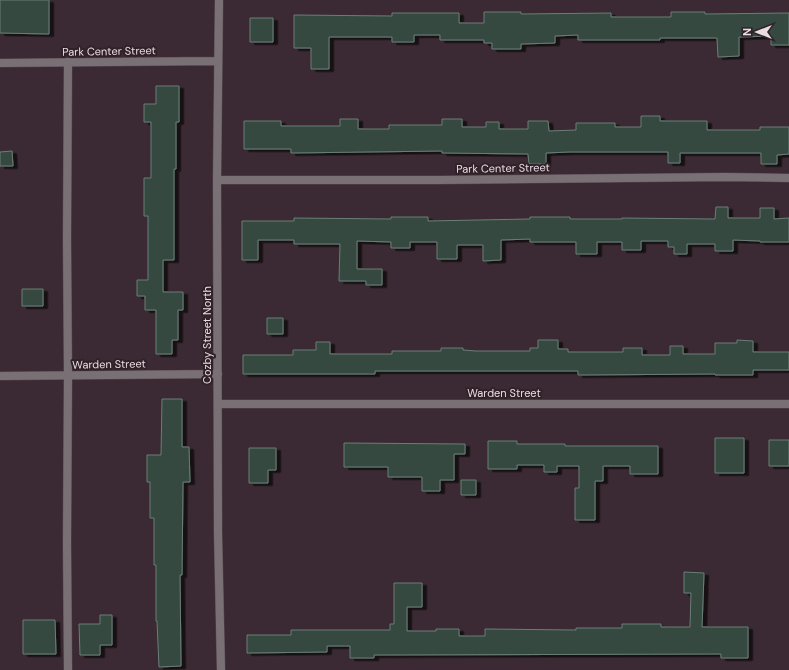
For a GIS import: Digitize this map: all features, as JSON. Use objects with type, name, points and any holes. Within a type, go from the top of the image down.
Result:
[{"type":"street","name":"Cozby Street North","points":[[219,0],[217,61],[218,533],[221,670]]},
{"type":"street","name":"Park Center Street","points":[[0,63],[217,61]]},
{"type":"street","points":[[68,62],[68,670]]},
{"type":"street","name":"Park Center Street","points":[[217,180],[439,180],[717,177],[789,178]]},
{"type":"street","name":"Warden Street","points":[[0,376],[218,374]]},
{"type":"street","name":"Warden Street","points":[[218,404],[789,404]]},
{"type":"building","points":[[0,0],[49,0],[49,34],[0,33]]},
{"type":"building","points":[[484,12],[521,12],[521,14],[611,13],[611,17],[671,17],[671,12],[705,12],[705,14],[789,13],[789,45],[771,45],[771,36],[739,37],[739,56],[718,57],[717,38],[578,40],[578,35],[555,36],[555,43],[521,44],[521,49],[492,49],[492,43],[484,43],[484,40],[440,40],[440,35],[414,35],[414,42],[392,42],[392,37],[329,37],[329,69],[311,69],[311,48],[294,48],[294,15],[392,16],[392,13],[459,13],[459,23],[484,23]]},
{"type":"building","points":[[250,18],[273,18],[273,42],[250,42]]},
{"type":"building","points":[[156,86],[179,86],[179,122],[176,122],[176,169],[174,169],[174,260],[163,260],[163,292],[183,292],[183,310],[178,310],[178,340],[172,340],[172,354],[156,354],[156,310],[145,310],[145,296],[137,296],[137,280],[148,280],[148,216],[144,216],[144,178],[151,178],[151,122],[144,122],[144,104],[156,104]]},
{"type":"building","points":[[641,116],[660,116],[660,121],[707,121],[707,130],[760,130],[760,127],[789,127],[789,154],[777,155],[777,164],[761,164],[761,153],[680,153],[680,163],[668,163],[668,152],[569,152],[546,153],[546,164],[529,164],[528,154],[442,153],[442,151],[291,153],[291,149],[244,149],[244,121],[281,121],[281,126],[340,126],[340,119],[358,119],[358,129],[389,129],[389,125],[442,125],[442,119],[462,119],[462,127],[486,127],[486,122],[499,122],[499,129],[528,129],[528,121],[548,121],[549,131],[576,130],[576,123],[615,123],[615,127],[641,127]]},
{"type":"building","points":[[12,151],[13,166],[0,166],[0,152]]},
{"type":"building","points":[[716,207],[728,207],[728,218],[760,218],[760,208],[774,208],[774,219],[789,218],[789,242],[733,240],[733,251],[715,251],[715,244],[687,244],[687,254],[674,254],[674,247],[668,247],[668,241],[641,241],[641,250],[622,250],[622,242],[597,242],[597,254],[576,254],[576,242],[530,242],[530,239],[501,240],[501,260],[483,261],[483,245],[457,245],[457,259],[437,259],[437,242],[410,242],[410,248],[391,248],[391,242],[357,241],[357,269],[382,269],[382,285],[366,285],[366,281],[339,281],[340,244],[294,244],[294,240],[258,240],[258,260],[242,260],[242,221],[294,221],[294,218],[391,219],[391,217],[428,217],[428,221],[530,219],[530,217],[570,217],[570,219],[715,219]]},
{"type":"building","points":[[22,289],[43,289],[43,306],[22,306]]},
{"type":"building","points":[[267,318],[283,318],[283,334],[267,334]]},
{"type":"building","points":[[538,340],[558,340],[558,349],[568,349],[568,352],[623,352],[623,348],[642,348],[642,355],[670,355],[670,346],[683,346],[683,354],[715,354],[715,343],[737,343],[737,340],[753,341],[753,352],[789,352],[789,370],[753,370],[753,375],[578,375],[578,371],[375,371],[375,374],[243,374],[243,355],[293,355],[293,350],[316,350],[316,342],[330,342],[330,354],[392,354],[392,351],[441,351],[441,348],[463,348],[463,350],[476,351],[530,351],[530,348],[538,348]]},
{"type":"building","points":[[162,399],[182,399],[182,447],[189,447],[190,482],[183,482],[182,575],[180,575],[181,666],[159,667],[156,621],[156,565],[154,565],[154,518],[150,518],[150,482],[147,482],[147,455],[161,455]]},
{"type":"building","points":[[715,438],[744,438],[744,473],[715,473]]},
{"type":"building","points":[[769,440],[789,440],[789,466],[769,466]]},
{"type":"building","points":[[488,441],[517,441],[517,444],[565,444],[565,446],[658,446],[658,474],[630,474],[630,466],[603,466],[603,481],[595,481],[595,520],[575,520],[575,488],[579,488],[579,466],[557,466],[557,472],[544,472],[544,465],[517,465],[517,469],[488,469]]},
{"type":"building","points":[[344,443],[465,444],[465,454],[454,454],[454,480],[440,480],[440,491],[422,491],[422,477],[388,477],[388,467],[344,467]]},
{"type":"building","points":[[249,448],[276,448],[276,470],[268,470],[268,483],[249,483]]},
{"type":"building","points":[[461,480],[476,480],[476,495],[461,495]]},
{"type":"building","points":[[684,572],[704,573],[702,627],[748,627],[748,658],[721,658],[721,654],[374,655],[374,658],[350,658],[350,646],[327,646],[327,652],[247,653],[247,635],[291,635],[291,630],[390,630],[390,624],[394,624],[394,583],[422,583],[422,607],[407,607],[407,631],[459,629],[459,636],[485,636],[485,629],[576,630],[576,628],[622,628],[622,624],[661,624],[661,627],[690,627],[691,593],[684,593]]},
{"type":"building","points":[[100,615],[112,615],[112,645],[100,645],[100,655],[80,655],[79,624],[100,624]]},
{"type":"building","points":[[23,620],[55,620],[56,654],[23,654]]}]
